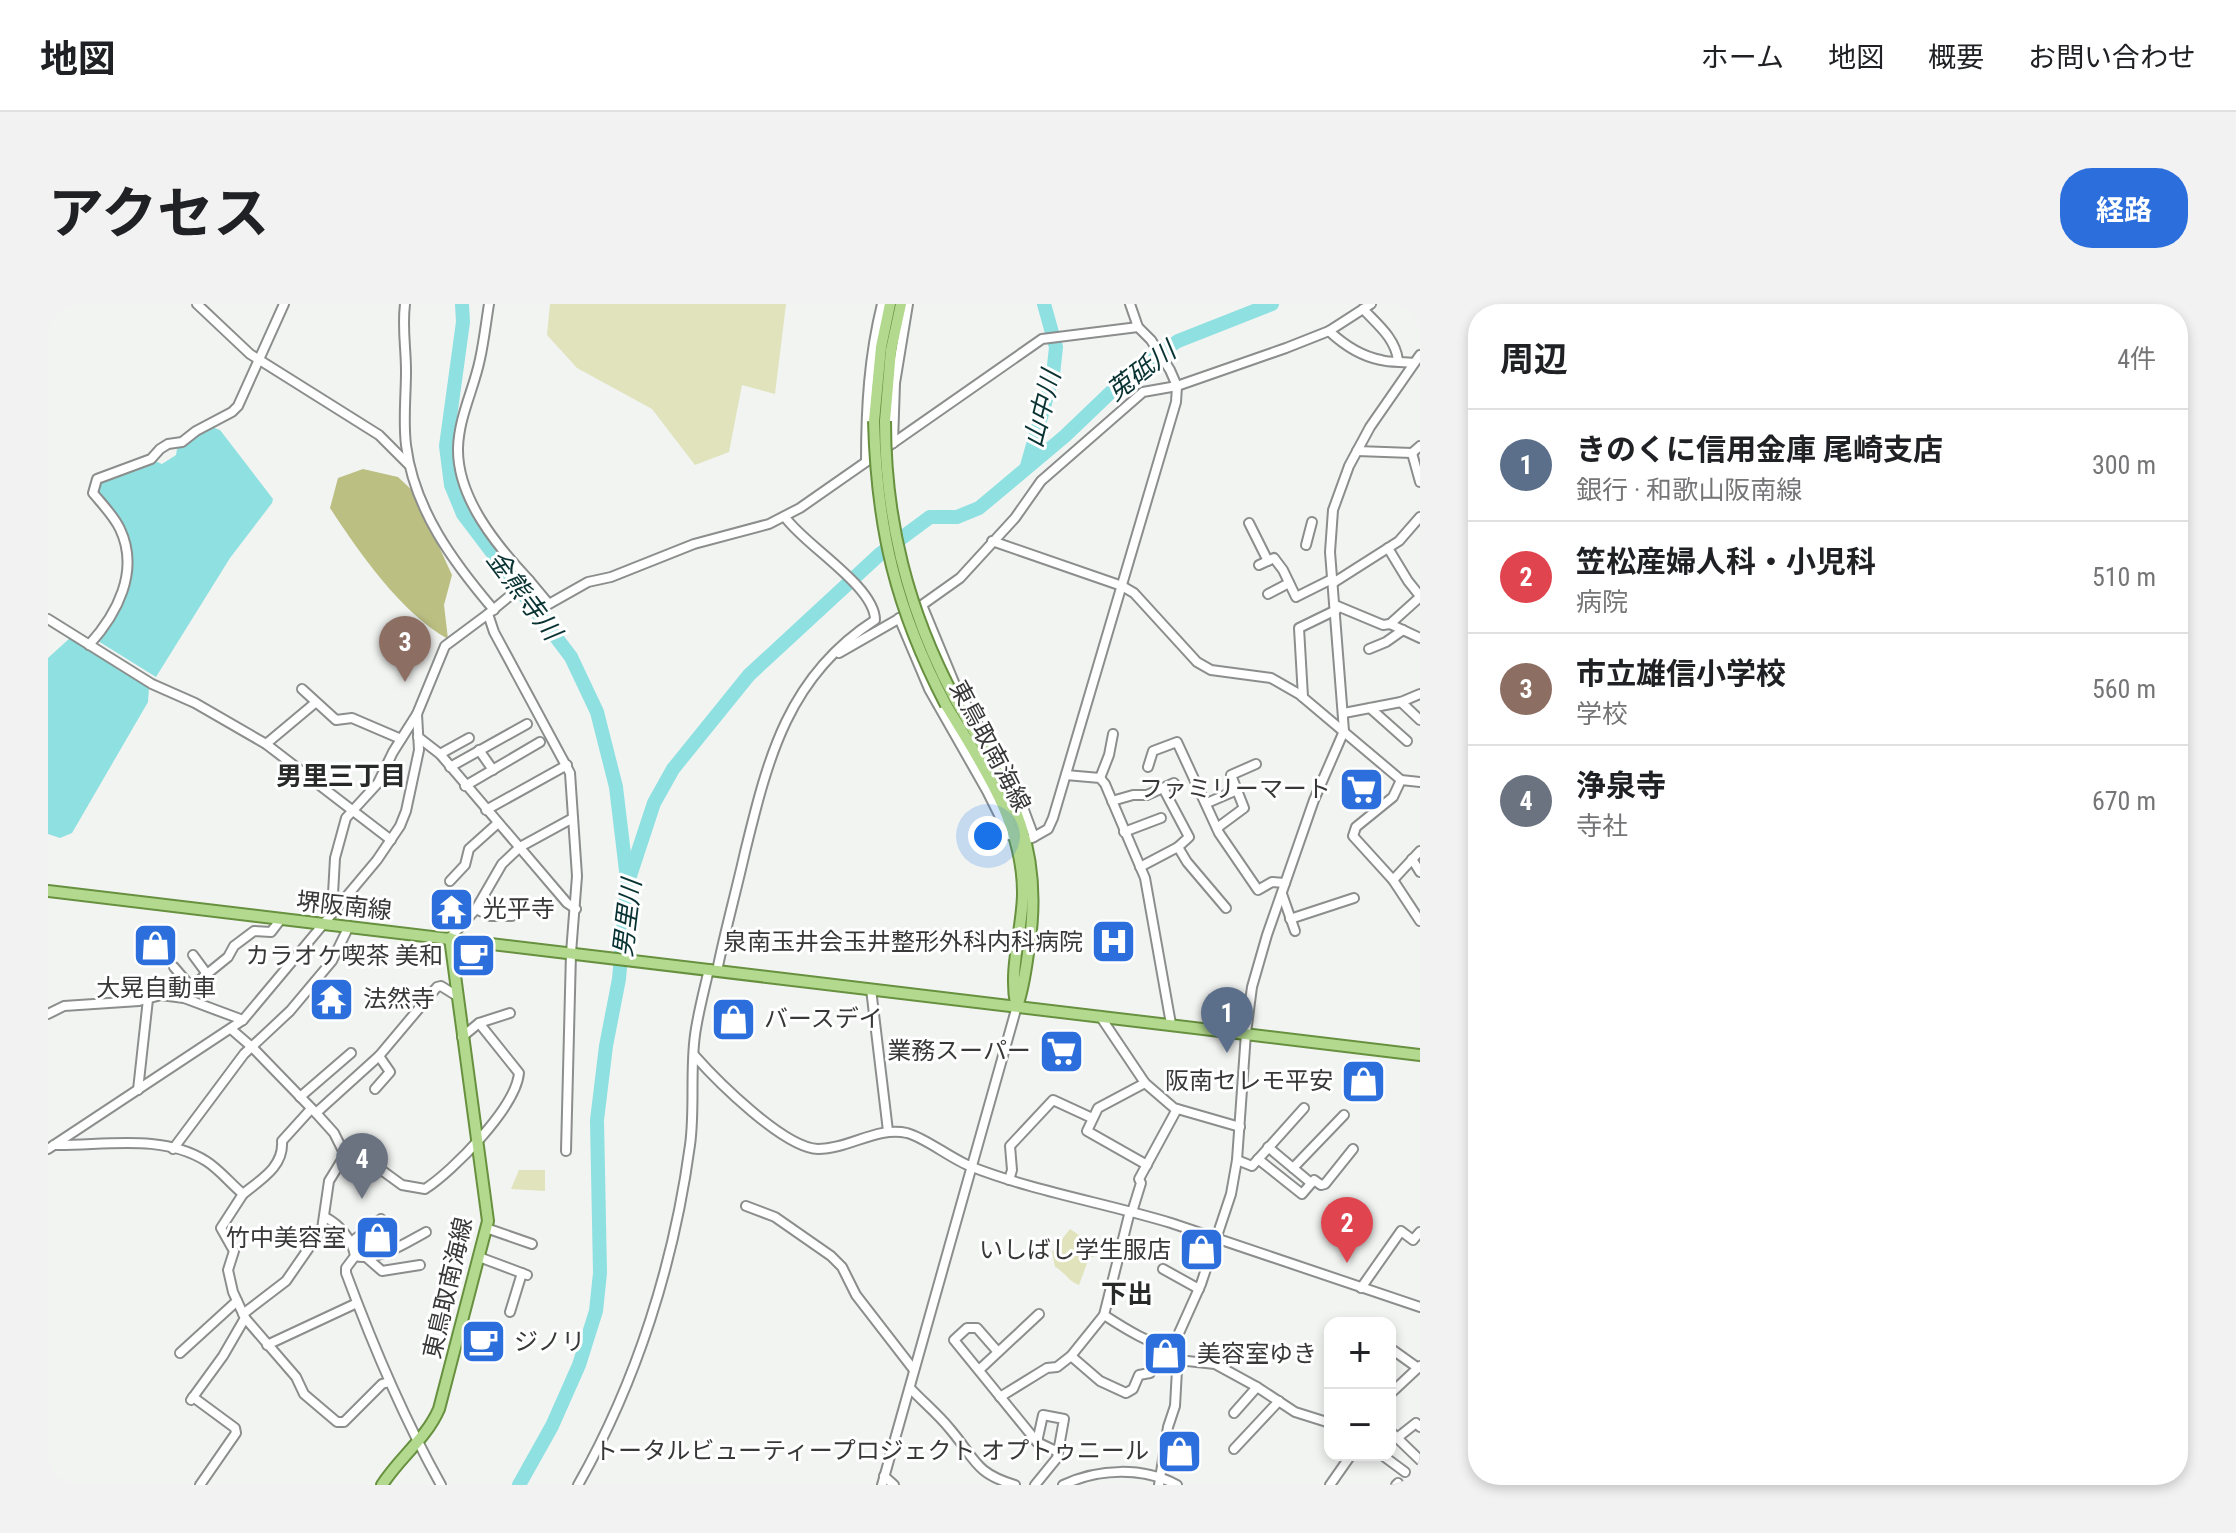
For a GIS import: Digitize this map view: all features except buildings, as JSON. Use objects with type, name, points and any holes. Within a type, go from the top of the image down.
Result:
[{"type":"main road","points":[[48,312],[51,304]]},
{"type":"main road","name":"東鳥取南海線","points":[[890,304],[881,347],[880,421],[898,556],[926,642],[950,702],[1006,812],[1018,858],[1023,896],[1013,988],[1017,1006]]},
{"type":"main road","name":"東鳥取南海線","points":[[880,421],[901,304]]},
{"type":"main road","name":"東鳥取南海線","points":[[950,702],[1002,781],[1030,838],[1034,918],[1023,990],[1017,1006]]},
{"type":"main road","name":"堺阪南線","points":[[48,891],[1420,1055]]},
{"type":"main road","name":"東鳥取南海線","points":[[382,1485],[427,1433],[439,1409],[488,1216],[450,938]]},
{"type":"street","points":[[197,304],[230,338],[379,435],[409,465]]},
{"type":"street","points":[[89,645],[120,601],[126,581],[122,534],[93,493],[97,479],[151,459],[168,444],[182,442],[232,412],[238,406],[284,304]]},
{"type":"street","points":[[405,304],[402,328],[406,370],[403,410],[409,465],[449,555],[493,611],[494,632],[567,765],[573,818],[576,909],[566,1151]]},
{"type":"street","points":[[489,304],[481,358],[461,420],[458,449],[462,473],[485,528],[527,582],[549,604],[588,582],[611,577],[694,544],[785,517],[1042,339],[1138,327]]},
{"type":"street","points":[[866,461],[871,351],[882,304]]},
{"type":"street","points":[[893,443],[895,383],[908,304]]},
{"type":"street","points":[[922,605],[956,687],[1018,794],[1030,838],[1048,829],[1176,402],[1177,386],[1170,370],[1151,340],[1138,327],[1130,304]]},
{"type":"street","points":[[831,657],[922,605],[960,578],[1015,518],[1041,481],[1143,392],[1177,386],[1329,331],[1367,306],[1389,336],[1398,360]]},
{"type":"street","points":[[1329,331],[1356,352],[1384,361],[1417,360]]},
{"type":"street","points":[[1159,1480],[1168,1427],[1175,1406],[1179,1333],[1199,1289],[1231,1194],[1237,1160],[1252,987],[1314,800],[1344,731],[1330,535],[1337,497],[1357,451],[1377,416],[1417,360]]},
{"type":"street","points":[[1357,451],[1412,453],[1420,446]]},
{"type":"street","points":[[1412,453],[1420,482]]},
{"type":"street","points":[[578,1485],[610,1425],[635,1364],[673,1245],[691,1142],[695,1036],[709,970],[762,782],[774,748],[801,693],[844,642],[875,620],[869,604],[839,566],[791,527],[785,517]]},
{"type":"street","points":[[1249,523],[1263,563],[1274,558],[1296,597],[1333,581],[1399,541],[1420,517]]},
{"type":"street","points":[[1306,545],[1311,526],[1330,535]]},
{"type":"street","points":[[992,541],[1122,586],[1134,593],[1197,662],[1211,670],[1271,678],[1303,697],[1401,780],[1420,782]]},
{"type":"street","points":[[1336,607],[1383,625],[1390,624],[1420,598],[1388,548]]},
{"type":"street","points":[[332,913],[335,858],[340,834],[352,811],[378,783],[417,714],[445,646],[527,582]]},
{"type":"street","points":[[1268,594],[1289,583]]},
{"type":"street","points":[[1303,697],[1299,628],[1336,607]]},
{"type":"street","points":[[899,618],[929,689],[987,791],[1018,858]]},
{"type":"street","points":[[48,619],[152,684],[195,703],[266,744],[391,840]]},
{"type":"street","points":[[1390,624],[1420,638]]},
{"type":"street","points":[[1369,649],[1403,630]]},
{"type":"street","points":[[302,689],[336,720],[352,718],[401,739]]},
{"type":"street","points":[[1344,713],[1401,702],[1420,694]]},
{"type":"street","points":[[1401,702],[1420,720]]},
{"type":"street","points":[[266,744],[315,703]]},
{"type":"street","points":[[1370,708],[1407,741]]},
{"type":"street","points":[[51,1147],[243,1020],[391,840],[406,811],[419,750],[417,714]]},
{"type":"street","points":[[450,767],[527,724]]},
{"type":"street","points":[[1113,734],[1100,778],[1140,867],[1150,898],[1171,1024]]},
{"type":"street","points":[[418,737],[440,754],[567,903],[576,909]]},
{"type":"street","points":[[440,754],[469,738]]},
{"type":"street","points":[[465,786],[540,742]]},
{"type":"street","points":[[1148,767],[1153,751],[1177,742],[1217,828],[1258,890],[1272,882],[1283,888],[1295,931]]},
{"type":"street","points":[[479,750],[493,770]]},
{"type":"street","points":[[1217,828],[1244,808],[1231,775],[1256,764]]},
{"type":"street","points":[[486,810],[567,765]]},
{"type":"street","points":[[1066,775],[1100,778]]},
{"type":"street","points":[[1401,780],[1393,797],[1356,827],[1353,836],[1393,880],[1420,921]]},
{"type":"street","points":[[1112,801],[1147,795],[1174,783]]},
{"type":"street","points":[[1140,867],[1178,847],[1189,837],[1163,788]]},
{"type":"street","points":[[1207,803],[1237,790]]},
{"type":"street","points":[[450,938],[476,909],[502,864],[520,847],[573,818]]},
{"type":"street","points":[[1124,832],[1161,818]]},
{"type":"street","points":[[450,881],[465,865],[469,849],[498,823]]},
{"type":"street","points":[[1178,847],[1226,908]]},
{"type":"street","points":[[1393,880],[1420,851]]},
{"type":"street","points":[[1412,859],[1420,872]]},
{"type":"street","points":[[1290,919],[1354,898]]},
{"type":"street","points":[[476,909],[490,916],[512,916]]},
{"type":"street","points":[[184,998],[191,987],[244,939],[254,931],[271,932],[281,919]]},
{"type":"street","points":[[173,1149],[244,1054],[290,1011],[332,961],[349,926]]},
{"type":"street","points":[[193,955],[207,974]]},
{"type":"street","points":[[174,967],[191,987]]},
{"type":"street","points":[[389,1382],[382,1384],[344,1422],[337,1422],[304,1394],[296,1377],[244,1316],[228,1270],[234,1251],[221,1228],[243,1194],[271,1172],[280,1160],[282,1141],[379,1056],[437,987],[441,986],[457,996]]},
{"type":"street","points":[[871,989],[888,1131]]},
{"type":"street","points":[[48,1014],[64,1006],[148,999],[161,995],[184,998],[243,1020]]},
{"type":"street","points":[[138,1090],[148,999]]},
{"type":"street","points":[[894,1485],[883,1480],[1017,1006]]},
{"type":"street","points":[[462,1037],[479,1023],[510,1013]]},
{"type":"street","points":[[1100,1016],[1145,1083],[1177,1109],[1240,1127]]},
{"type":"street","points":[[200,1485],[236,1433],[235,1428],[192,1399],[244,1316],[286,1281],[322,1229],[329,1181],[345,1155],[358,1153],[402,1185],[425,1189],[441,1178],[476,1143],[518,1082],[519,1073],[479,1023]]},
{"type":"street","points":[[231,1029],[334,1133],[345,1155]]},
{"type":"street","points":[[300,1097],[351,1053]]},
{"type":"street","points":[[694,1055],[725,1089],[794,1143],[818,1149],[863,1140],[888,1131],[907,1133],[971,1167],[1009,1180],[1074,1200],[1131,1211],[1420,1307]]},
{"type":"street","points":[[375,1089],[390,1072],[379,1056]]},
{"type":"street","points":[[1145,1083],[1098,1108],[1087,1131],[1147,1165]]},
{"type":"street","points":[[1009,1180],[1012,1170],[1010,1146],[1053,1100],[1092,1118]]},
{"type":"street","points":[[1237,1160],[1251,1167],[1304,1108]]},
{"type":"street","points":[[1000,1397],[1047,1368],[1057,1367],[1071,1356],[1104,1315],[1141,1183],[1139,1179],[1177,1109]]},
{"type":"street","points":[[1293,1168],[1344,1115]]},
{"type":"street","points":[[51,1147],[143,1141],[206,1160],[243,1194]]},
{"type":"street","points":[[1268,1147],[1311,1183]]},
{"type":"street","points":[[1258,1159],[1300,1194],[1315,1180],[1321,1185],[1325,1184],[1353,1149]]},
{"type":"street","points":[[746,1206],[775,1217],[831,1256],[842,1267],[856,1295],[914,1370]]},
{"type":"street","points":[[325,1217],[337,1224],[355,1256]]},
{"type":"street","points":[[350,1243],[381,1219]]},
{"type":"street","points":[[486,1228],[532,1244]]},
{"type":"street","points":[[1361,1288],[1401,1231],[1413,1240],[1420,1232]]},
{"type":"street","points":[[355,1256],[366,1257],[396,1247],[426,1232]]},
{"type":"street","points":[[355,1256],[346,1268],[357,1303],[389,1382],[441,1485]]},
{"type":"street","points":[[366,1257],[382,1271],[420,1265]]},
{"type":"street","points":[[479,1257],[524,1274],[510,1312]]},
{"type":"street","points":[[1163,1269],[1199,1289]]},
{"type":"street","points":[[180,1353],[237,1301]]},
{"type":"street","points":[[267,1345],[357,1303]]},
{"type":"street","points":[[979,1370],[1039,1314]]},
{"type":"street","points":[[1104,1315],[1177,1356],[1215,1364],[1304,1415],[1324,1421]]},
{"type":"street","points":[[998,1352],[977,1328],[967,1328],[954,1340],[1037,1442],[1058,1452]]},
{"type":"street","points":[[1394,1389],[1419,1367],[1396,1352]]},
{"type":"street","points":[[1071,1356],[1100,1381],[1126,1393],[1133,1389],[1139,1375],[1150,1373]]},
{"type":"street","points":[[1234,1413],[1257,1387]]},
{"type":"street","points":[[910,1388],[950,1429],[986,1474],[1015,1485]]},
{"type":"street","points":[[1234,1449],[1279,1401]]},
{"type":"street","points":[[1035,1485],[1057,1458],[1064,1419],[1043,1415],[1037,1442]]},
{"type":"street","points":[[1396,1434],[1419,1424]]},
{"type":"street","points":[[1396,1437],[1420,1460]]},
{"type":"street","points":[[1330,1485],[1347,1461]]},
{"type":"street","points":[[1390,1461],[1405,1472]]},
{"type":"street","points":[[1063,1485],[1117,1472],[1177,1485]]},
{"type":"green space","points":[[550,304],[786,304],[775,394],[742,385],[729,452],[695,465],[652,409],[577,368],[547,335]]},
{"type":"green space","points":[[363,469],[398,477],[414,492],[452,575],[444,605],[448,639],[398,598],[330,508],[338,478]]},
{"type":"green space","points":[[519,1170],[545,1170],[545,1191],[511,1189]]},
{"type":"green space","points":[[1070,1229],[1101,1250],[1098,1255],[1089,1258],[1079,1285],[1055,1267],[1052,1252]]},
{"type":"water","points":[[212,427],[220,430],[273,499],[230,558],[156,677],[98,641],[124,600],[131,567],[125,530],[97,492],[101,483],[155,461],[162,464],[176,455],[177,449]]},
{"type":"water","points":[[70,638],[149,687],[148,702],[72,833],[60,838],[48,834],[48,658]]},
{"type":"waterway","name":"金熊寺川","points":[[462,304],[463,322],[446,446],[451,485],[463,514],[571,657],[597,712],[616,787],[627,879]]},
{"type":"waterway","name":"山中川","points":[[1027,466],[1053,375],[1056,347],[1044,304]]},
{"type":"waterway","name":"男里川","points":[[519,1485],[552,1426],[579,1365],[596,1311],[600,1273],[597,1120],[606,1046],[619,979],[627,885],[654,803],[673,769],[749,675],[880,554],[930,517],[957,517],[979,508],[1065,436],[1135,369],[1178,341],[1272,304]]},
{"type":"place","name":"市立雄信小学校","points":[[405,682]]},
{"type":"place","name":"ファミリーマート","points":[[1362,789]]},
{"type":"place","name":"光平寺","points":[[452,909]]},
{"type":"place","name":"泉南玉井会玉井整形外科内科病院","points":[[1114,942]]},
{"type":"place","name":"大晃自動車","points":[[156,946]]},
{"type":"place","name":"カラオケ喫茶 美和","points":[[474,956]]},
{"type":"place","name":"法然寺","points":[[332,999]]},
{"type":"place","name":"バースデイ","points":[[733,1019]]},
{"type":"place","name":"業務スーパー","points":[[1062,1051]]},
{"type":"place","name":"きのくに信用金庫 尾崎支店","points":[[1227,1053]]},
{"type":"place","name":"阪南セレモ平安","points":[[1364,1081]]},
{"type":"place","name":"浄泉寺","points":[[362,1199]]},
{"type":"place","name":"竹中美容室","points":[[377,1238]]},
{"type":"place","name":"いしばし学生服店","points":[[1202,1250]]},
{"type":"place","name":"笠松産婦人科・小児科","points":[[1347,1263]]},
{"type":"place","name":"ジノリ","points":[[483,1342]]},
{"type":"place","name":"美容室ゆき","points":[[1166,1354]]},
{"type":"place","name":"トータルビューティープロジェクト オプトゥニール","points":[[1180,1451]]},
{"type":"district","name":"男里三丁目","points":[[341,776]]},
{"type":"district","name":"下出","points":[[1127,1294]]},
{"type":"water label","name":"莵砥川","points":[[1141,371]]}]
